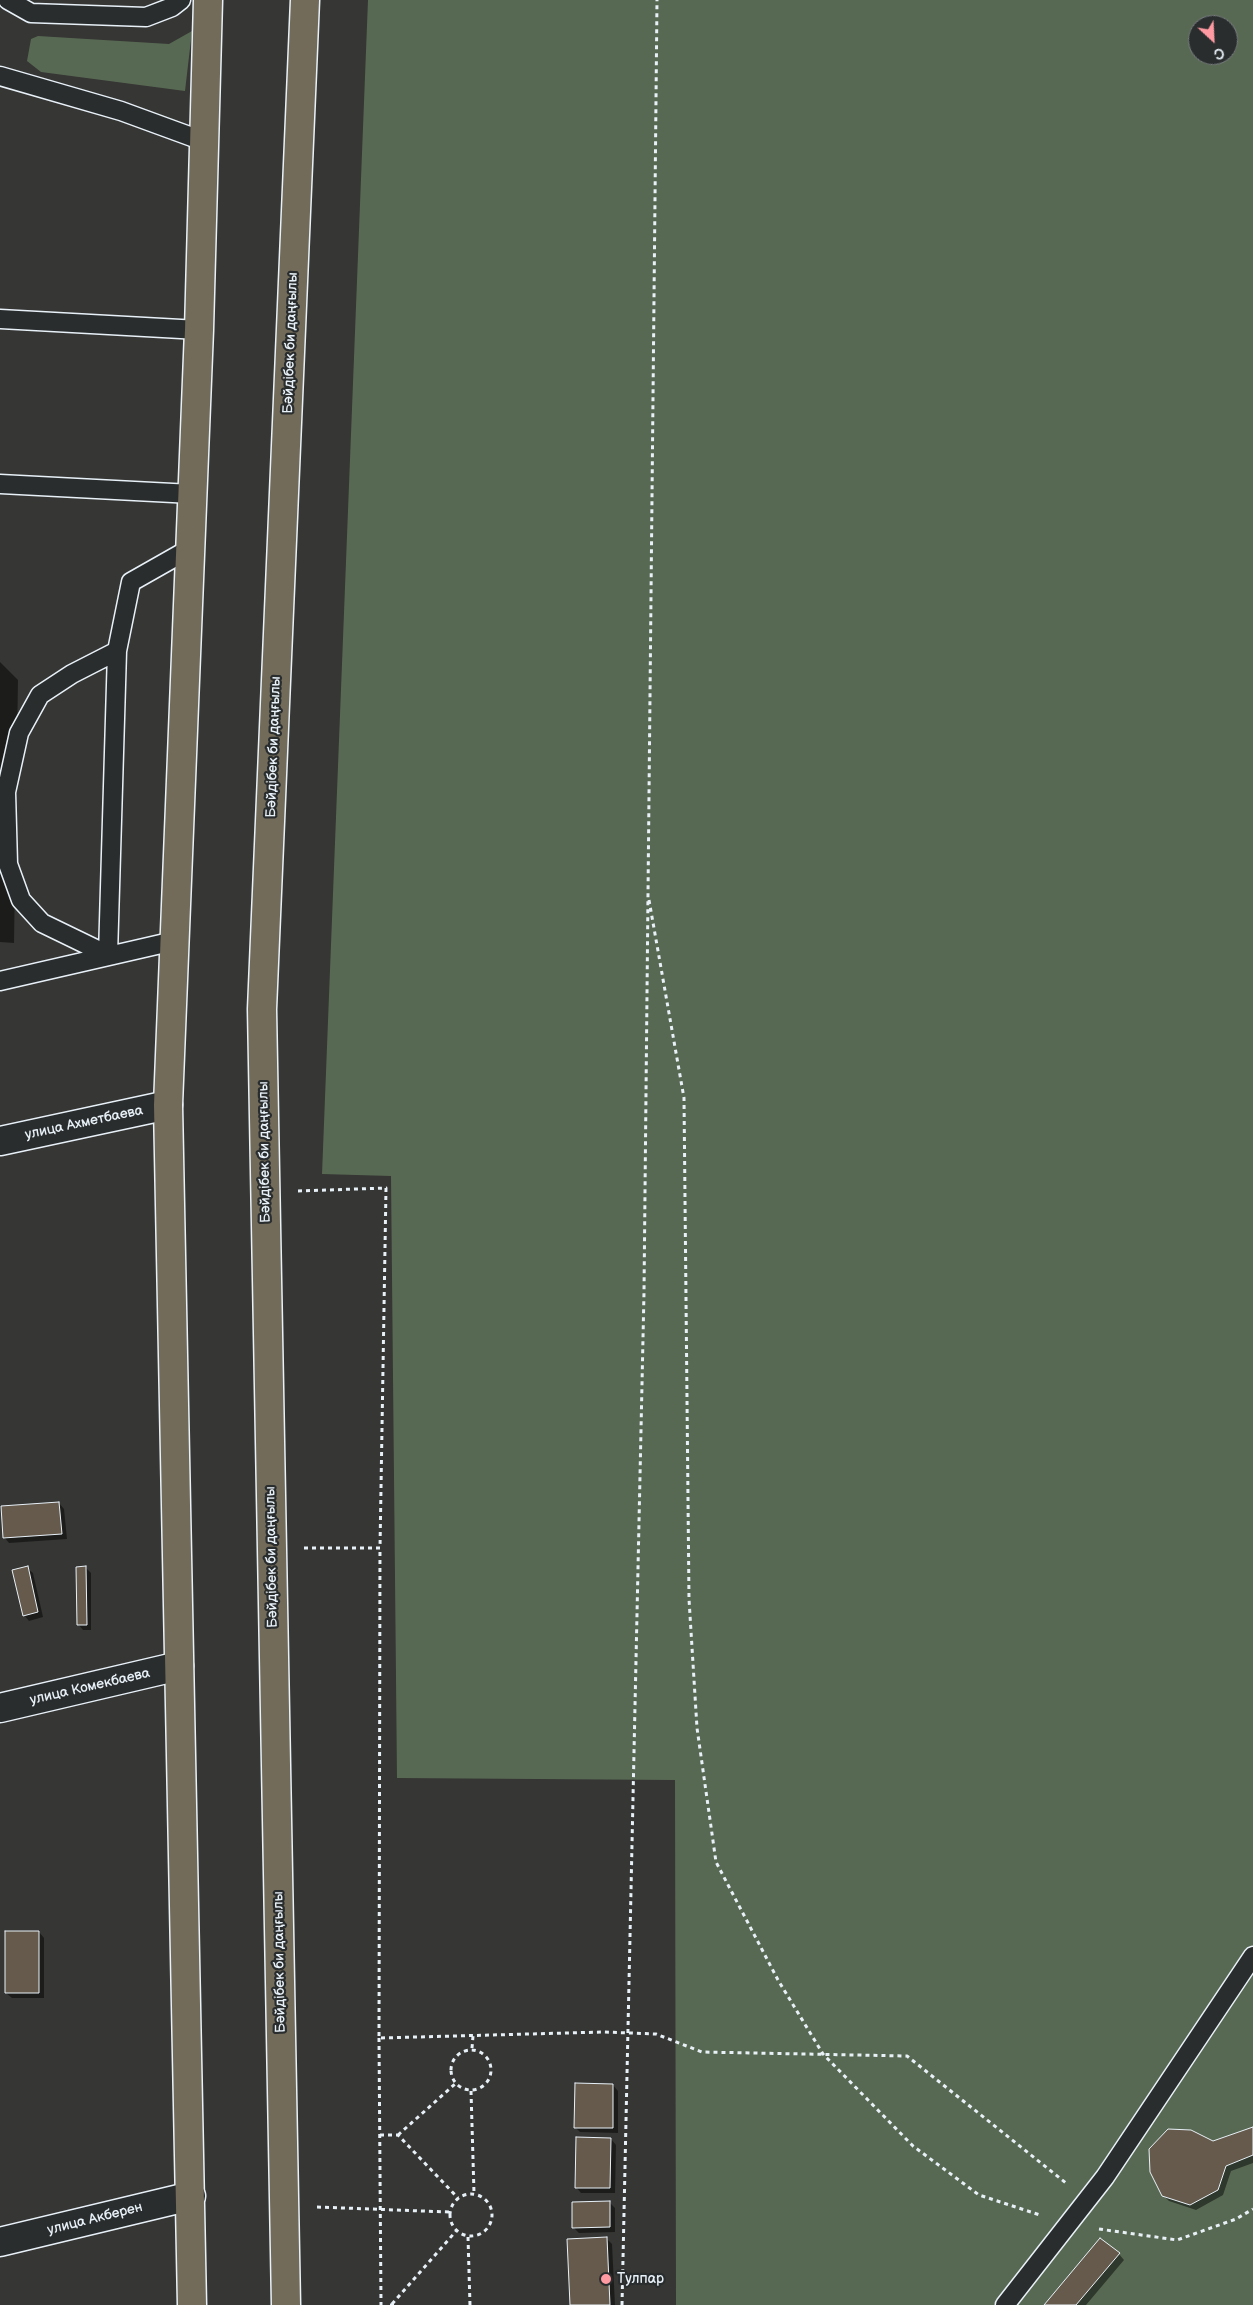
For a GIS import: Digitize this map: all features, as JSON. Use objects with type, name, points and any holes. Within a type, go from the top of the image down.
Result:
[{"type":"main road","points":[[192,2305],[168,1105],[199,330],[208,0]]},
{"type":"main road","name":"Бәйдібек би даңғылы","points":[[286,2305],[262,1009],[305,0]]},
{"type":"street","name":"улица Ахметбаева","points":[[0,1141],[168,1105]]},
{"type":"street","name":"улица Комекбаева","points":[[0,1708],[179,1666]]},
{"type":"street","name":"улица Акберен","points":[[0,2242],[191,2196]]},
{"type":"lane","points":[[8,0],[31,14],[146,17],[172,7],[180,0]]},
{"type":"lane","points":[[0,76],[121,111],[203,141]]},
{"type":"lane","points":[[0,319],[199,330]]},
{"type":"lane","points":[[0,484],[192,494]]},
{"type":"lane","points":[[108,955],[117,651],[131,582],[190,548]]},
{"type":"lane","points":[[108,955],[42,923],[21,900],[8,864],[6,792],[18,733],[40,695],[72,674],[117,651]]},
{"type":"lane","points":[[0,981],[174,941]]},
{"type":"lane","points":[[1005,2305],[1105,2177],[1253,1956]]},
{"type":"path","points":[[622,2305],[644,1292],[657,0]]},
{"type":"path","points":[[648,892],[684,1098],[689,1599],[697,1728],[716,1862],[778,1980],[823,2054],[912,2146],[979,2196],[1068,2225],[1177,2240],[1236,2219],[1253,2209]]},
{"type":"path","points":[[266,1192],[386,1188],[380,1548],[379,2038],[381,2305]]},
{"type":"path","points":[[272,1548],[380,1548]]},
{"type":"path","points":[[379,2038],[628,2033],[656,2034],[702,2052],[907,2056],[1088,2200]]},
{"type":"path","points":[[472,2048],[473,2036]]},
{"type":"path","points":[[472,2048],[488,2055],[493,2070],[486,2085],[471,2091],[456,2084],[450,2069],[457,2054],[472,2048]]},
{"type":"path","points":[[380,2135],[398,2135],[456,2084]]},
{"type":"path","points":[[471,2091],[474,2193]]},
{"type":"path","points":[[398,2135],[458,2198]]},
{"type":"path","points":[[474,2193],[488,2201],[493,2218],[484,2232],[468,2237],[454,2228],[449,2212],[458,2198],[474,2193]]},
{"type":"path","points":[[284,2206],[449,2212]]},
{"type":"path","points":[[391,2305],[457,2230]]},
{"type":"path","points":[[468,2237],[470,2305]]},
{"type":"path","points":[[391,2305],[397,2305]]},
{"type":"green space","points":[[368,0],[1253,0],[1253,2305],[676,2305],[675,1780],[397,1778],[391,1176],[322,1174]]},
{"type":"green space","points":[[192,31],[185,91],[41,72],[27,61],[31,39],[38,36],[169,44]]},
{"type":"building","points":[[59,1502],[62,1534],[3,1538],[1,1506]]},
{"type":"building","points":[[28,1566],[38,1612],[23,1616],[12,1570]]},
{"type":"building","points":[[86,1566],[87,1625],[77,1625],[76,1567]]},
{"type":"building","points":[[5,1931],[39,1931],[39,1993],[5,1993]]},
{"type":"building","points":[[575,2083],[613,2084],[613,2128],[574,2128]]},
{"type":"building","points":[[1253,2127],[1253,2155],[1226,2166],[1218,2190],[1190,2205],[1162,2196],[1150,2172],[1149,2149],[1168,2129],[1191,2130],[1213,2141]]},
{"type":"building","points":[[576,2137],[611,2138],[610,2188],[575,2188]]},
{"type":"building","points":[[610,2201],[610,2227],[572,2228],[572,2202]]},
{"type":"building","points":[[607,2237],[610,2305],[570,2305],[567,2239]]},
{"type":"building","points":[[1100,2238],[1120,2253],[1076,2305],[1044,2305]]},
{"type":"place","name":"Тулпар","points":[[606,2279]]}]
